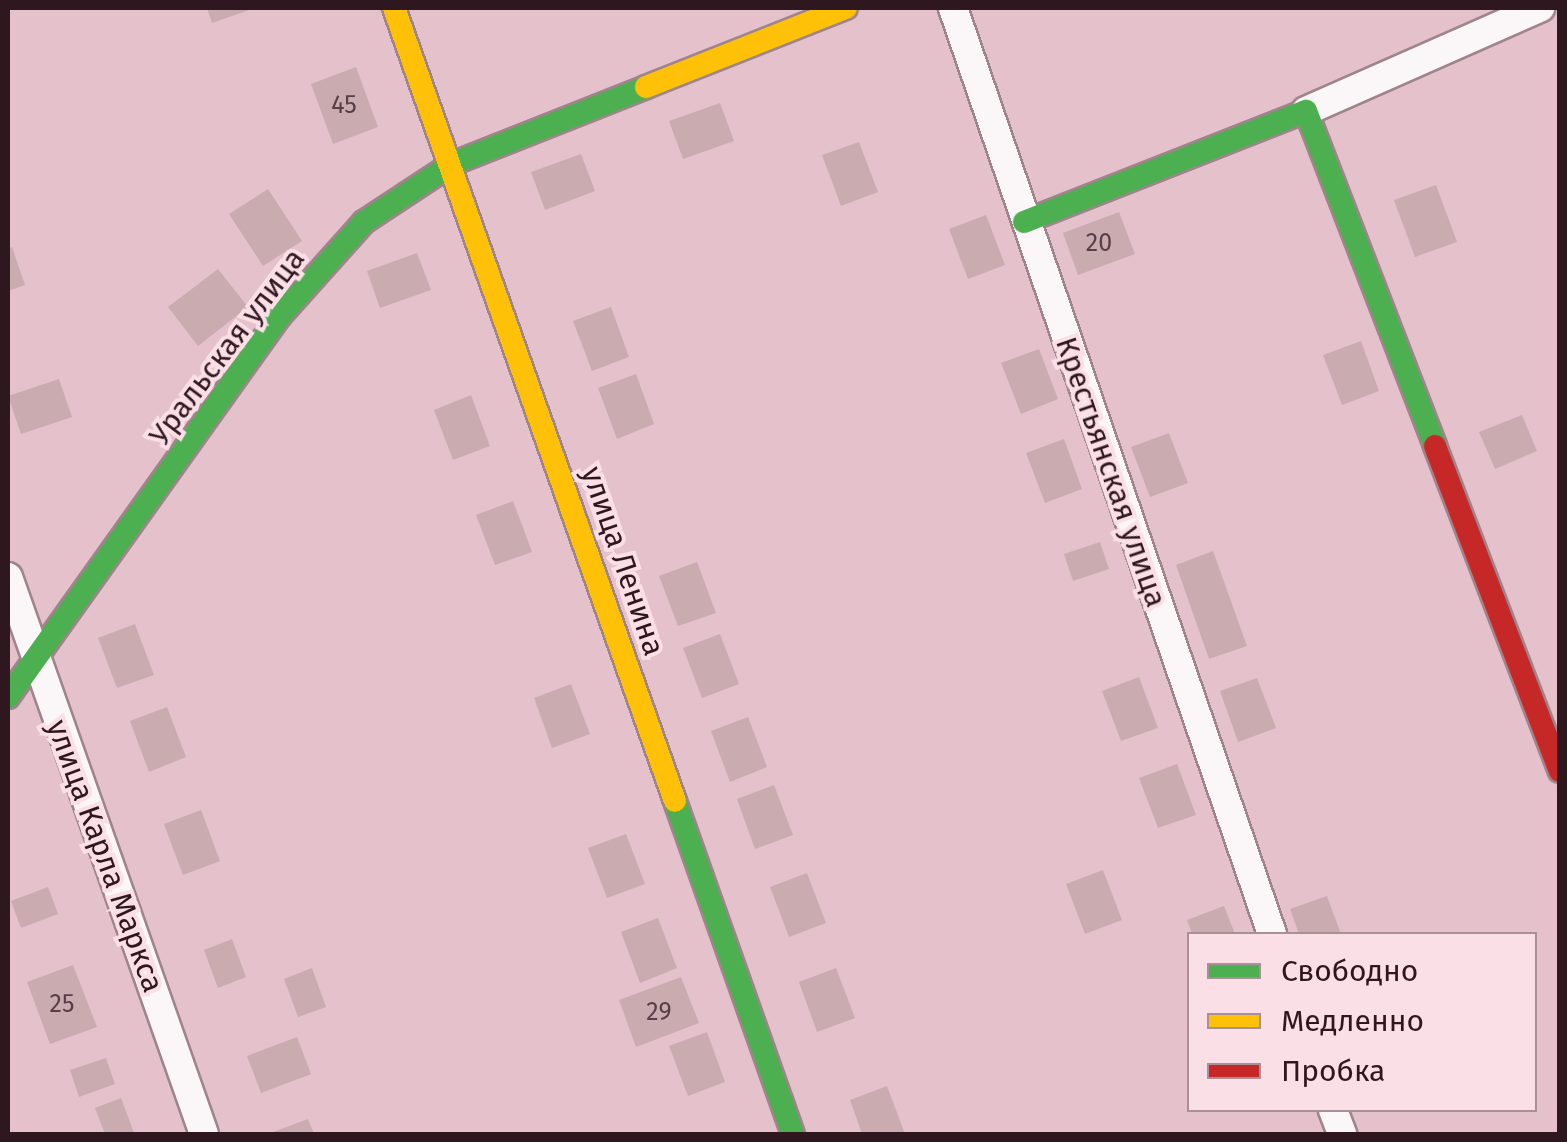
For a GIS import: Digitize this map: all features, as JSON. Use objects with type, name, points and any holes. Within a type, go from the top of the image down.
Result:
[{"type":"street","name":"улица Ленина","points":[[394,8],[793,1134]]},
{"type":"street","name":"Уральская улица","points":[[8,697],[37,664],[279,317],[364,222],[452,164],[846,8]]},
{"type":"street","name":"Крестьянская улица","points":[[952,8],[1271,932]]},
{"type":"street","points":[[1024,222],[1306,111],[1540,8]]},
{"type":"street","points":[[1306,111],[1560,771]]},
{"type":"street","name":"улица Карла Маркса","points":[[8,577],[204,1134]]},
{"type":"building","points":[[207,8],[255,8],[212,23]]},
{"type":"building","points":[[356,67],[378,127],[333,144],[311,84]]},
{"type":"building","points":[[720,103],[734,141],[683,159],[669,121]]},
{"type":"building","points":[[859,142],[878,192],[841,206],[822,155]]},
{"type":"building","points":[[581,154],[595,191],[545,210],[531,172]]},
{"type":"building","points":[[1436,185],[1457,242],[1415,257],[1394,200]]},
{"type":"building","points":[[268,189],[302,241],[263,266],[229,214]]},
{"type":"building","points":[[1119,212],[1135,254],[1078,275],[1063,233]]},
{"type":"building","points":[[986,215],[1005,265],[968,279],[949,229]]},
{"type":"building","points":[[12,247],[25,285],[8,291],[8,249]]},
{"type":"building","points":[[417,253],[431,290],[380,308],[367,271]]},
{"type":"building","points":[[218,269],[248,307],[198,346],[168,307]]},
{"type":"building","points":[[611,307],[629,357],[592,371],[573,321]]},
{"type":"building","points":[[1361,341],[1379,391],[1342,405],[1323,355]]},
{"type":"building","points":[[1039,349],[1058,399],[1021,414],[1001,363]]},
{"type":"building","points":[[636,374],[654,424],[617,439],[598,388]]},
{"type":"building","points":[[59,379],[72,417],[21,434],[8,396]]},
{"type":"building","points":[[471,395],[490,446],[453,460],[434,410]]},
{"type":"building","points":[[1522,415],[1537,451],[1495,469],[1479,432]]},
{"type":"building","points":[[1169,433],[1188,483],[1150,497],[1131,447]]},
{"type":"building","points":[[1064,439],[1082,489],[1045,503],[1026,453]]},
{"type":"building","points":[[513,501],[532,552],[495,565],[476,515]]},
{"type":"building","points":[[1100,542],[1109,569],[1073,581],[1064,554]]},
{"type":"building","points":[[1213,551],[1247,646],[1209,659],[1176,565]]},
{"type":"building","points":[[697,562],[716,613],[678,626],[659,576]]},
{"type":"building","points":[[135,624],[154,675],[117,688],[98,638]]},
{"type":"building","points":[[720,634],[739,684],[702,698],[683,648]]},
{"type":"building","points":[[1139,677],[1158,728],[1121,741],[1102,691]]},
{"type":"building","points":[[1257,678],[1276,728],[1238,742],[1220,691]]},
{"type":"building","points":[[571,684],[590,734],[552,748],[534,698]]},
{"type":"building","points":[[167,707],[186,757],[149,772],[130,721]]},
{"type":"building","points":[[748,717],[767,767],[730,782],[711,731]]},
{"type":"building","points":[[1177,764],[1196,815],[1158,828],[1139,778]]},
{"type":"building","points":[[774,785],[793,835],[755,849],[737,799]]},
{"type":"building","points":[[201,810],[220,861],[183,875],[164,824]]},
{"type":"building","points":[[626,834],[645,884],[607,898],[588,848]]},
{"type":"building","points":[[1103,870],[1122,920],[1085,934],[1066,884]]},
{"type":"building","points":[[807,873],[826,923],[789,937],[770,887]]},
{"type":"building","points":[[48,887],[58,914],[21,928],[11,901]]},
{"type":"building","points":[[1327,896],[1340,932],[1298,932],[1290,909]]},
{"type":"building","points":[[1224,906],[1234,932],[1191,932],[1187,920]]},
{"type":"building","points":[[658,918],[677,968],[640,983],[621,932]]},
{"type":"building","points":[[232,939],[246,977],[218,988],[204,950]]},
{"type":"building","points":[[73,965],[97,1027],[50,1044],[27,982]]},
{"type":"building","points":[[312,968],[326,1007],[298,1017],[284,979]]},
{"type":"building","points":[[836,968],[855,1018],[817,1032],[799,982]]},
{"type":"building","points":[[681,977],[699,1023],[636,1047],[619,1000]]},
{"type":"building","points":[[707,1032],[725,1082],[688,1096],[669,1046]]},
{"type":"building","points":[[297,1037],[311,1074],[261,1093],[247,1056]]},
{"type":"building","points":[[106,1058],[115,1084],[79,1097],[70,1070]]},
{"type":"building","points":[[887,1086],[905,1134],[862,1134],[850,1100]]},
{"type":"building","points":[[121,1098],[134,1133],[105,1134],[95,1108]]},
{"type":"building","points":[[308,1119],[314,1134],[268,1134]]},
{"type":"traffic: fast","points":[[8,697],[279,317],[364,222],[452,164],[646,87]]},
{"type":"traffic: fast","points":[[1024,222],[1306,111],[1435,446]]},
{"type":"traffic: fast","points":[[675,801],[793,1134]]},
{"type":"traffic: slow","points":[[394,8],[675,801]]},
{"type":"traffic: slow","points":[[646,87],[846,8]]},
{"type":"traffic: jam","points":[[1435,446],[1560,771]]}]
